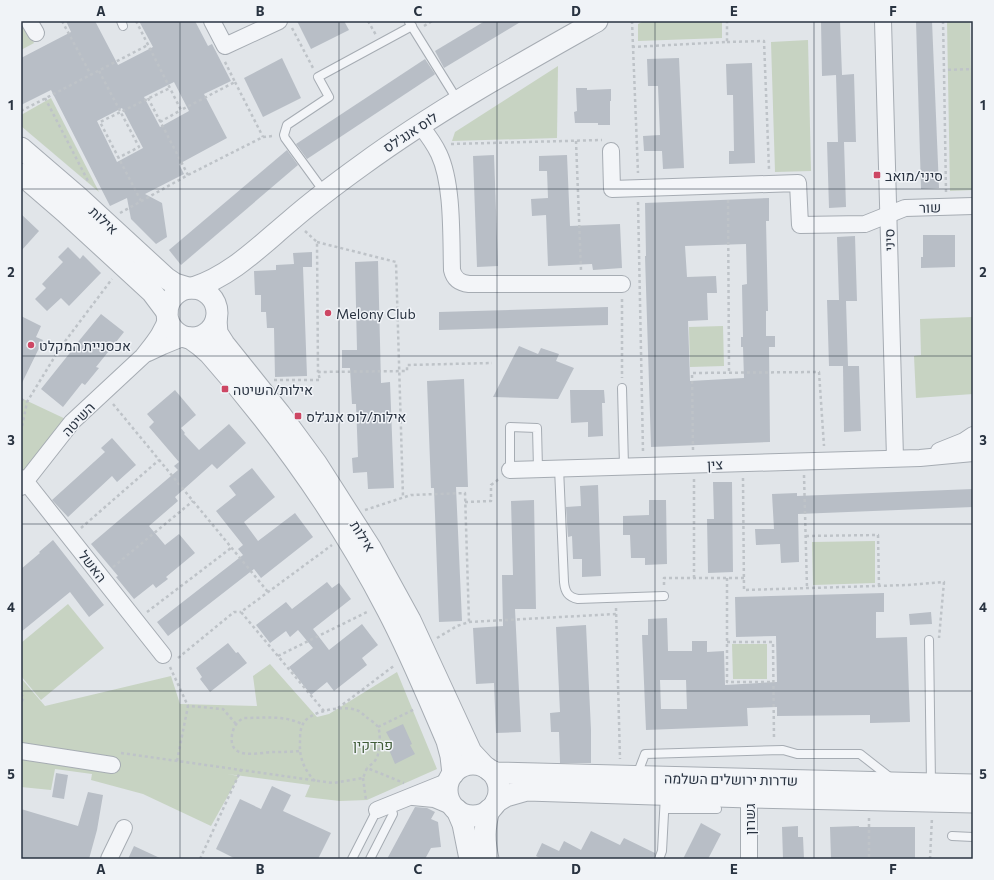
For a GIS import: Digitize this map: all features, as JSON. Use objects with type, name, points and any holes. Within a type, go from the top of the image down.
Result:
[{"type":"street","points":[[212,21],[225,46],[285,24]]},
{"type":"street","name":"לוס אנג'לס","points":[[191,288],[210,282],[238,264],[291,219],[364,163],[420,125],[597,21]]},
{"type":"street","name":"סיני","points":[[883,21],[895,458]]},
{"type":"street","points":[[420,125],[434,144],[443,163],[449,199],[452,270],[456,279],[462,283],[469,284],[622,284]]},
{"type":"street","name":"אילות","points":[[21,148],[166,278],[175,284],[191,288]]},
{"type":"street","points":[[611,151],[612,189],[770,184]]},
{"type":"street","name":"אילות","points":[[21,174],[152,292],[167,314]]},
{"type":"street","name":"שור","points":[[770,184],[798,183],[800,225],[865,224],[905,208],[973,206]]},
{"type":"street","name":"לוס אנג'לס","points":[[216,315],[224,287],[238,264]]},
{"type":"street","points":[[191,288],[207,294],[213,301],[216,315],[211,329],[208,332],[199,337],[187,338],[172,329],[167,314],[172,298],[180,291],[191,288]]},
{"type":"street","name":"השיטה","points":[[23,482],[72,422],[143,356],[160,334],[167,314]]},
{"type":"street","name":"אילות","points":[[216,315],[218,333],[221,338],[298,439],[350,515],[393,587],[416,651],[430,702],[447,740],[451,756],[451,778]]},
{"type":"street","name":"אילות","points":[[187,338],[202,346],[209,353],[268,424],[303,472],[344,535],[384,604],[416,651],[471,752],[487,769]]},
{"type":"street","name":"השיטה","points":[[143,356],[163,346],[187,338]]},
{"type":"street","name":"צין","points":[[920,458],[942,450],[973,435]]},
{"type":"street","name":"צין","points":[[510,470],[920,458],[973,453]]},
{"type":"street","name":"האשל","points":[[23,482],[70,537],[166,660]]},
{"type":"street","points":[[21,751],[113,759]]},
{"type":"street","points":[[378,806],[416,794],[451,778],[460,768],[470,765],[480,765],[487,769],[495,778],[498,787],[498,792],[493,806],[485,822],[488,859]]},
{"type":"street","name":"שדרות ירושלים השלמה","points":[[487,769],[496,773],[628,776],[869,800],[973,785]]},
{"type":"street","points":[[451,778],[447,793],[463,824],[470,859]]},
{"type":"street","name":"שדרות ירושלים השלמה","points":[[493,806],[506,796],[527,790],[665,802],[749,788],[897,783],[973,802]]},
{"type":"street","name":"גשרון","points":[[749,788],[749,859]]},
{"type":"street","points":[[416,794],[434,798],[455,808],[461,813],[471,816],[481,814],[493,806]]},
{"type":"street","points":[[109,859],[124,828]]},
{"type":"lane","points":[[325,193],[284,134],[287,125],[329,97],[318,77],[410,23],[458,102]]},
{"type":"lane","points":[[622,388],[624,466]]},
{"type":"lane","points":[[510,470],[510,427],[538,428],[538,469]]},
{"type":"lane","points":[[560,468],[564,582],[566,592],[572,598],[578,599],[664,596]]},
{"type":"lane","points":[[929,640],[932,792]]},
{"type":"lane","points":[[628,776],[645,754],[783,750],[797,754],[860,754],[897,783]]},
{"type":"lane","points":[[659,859],[662,851],[665,802],[717,809]]},
{"type":"lane","points":[[352,859],[378,806],[392,814],[370,859]]},
{"type":"lane","points":[[952,836],[973,837]]},
{"type":"path","points":[[62,21],[91,75]]},
{"type":"path","points":[[136,21],[181,110]]},
{"type":"path","points":[[632,21],[638,188],[644,466]]},
{"type":"path","points":[[727,21],[727,42]]},
{"type":"path","points":[[943,21],[946,207]]},
{"type":"path","points":[[285,24],[318,77]]},
{"type":"path","points":[[632,47],[764,41],[770,184]]},
{"type":"path","points":[[21,111],[148,45]]},
{"type":"path","points":[[225,46],[222,56],[263,136]]},
{"type":"path","points":[[944,70],[973,69]]},
{"type":"path","points":[[99,70],[139,147],[118,158]]},
{"type":"path","points":[[160,122],[235,82]]},
{"type":"path","points":[[140,201],[100,122],[170,88]]},
{"type":"path","points":[[45,98],[91,187]]},
{"type":"path","points":[[148,98],[188,175]]},
{"type":"path","points":[[105,222],[140,201],[263,136],[284,134]]},
{"type":"path","points":[[434,144],[611,140],[611,151]]},
{"type":"path","points":[[576,141],[582,284]]},
{"type":"path","points":[[728,186],[729,372]]},
{"type":"path","points":[[291,219],[317,242],[396,262],[404,497]]},
{"type":"path","points":[[253,380],[320,380],[318,372],[317,242]]},
{"type":"path","points":[[21,432],[27,402],[60,348],[122,266]]},
{"type":"path","points":[[622,284],[622,388]]},
{"type":"path","points":[[318,372],[407,371],[407,365],[492,363]]},
{"type":"path","points":[[694,578],[692,373],[819,372],[825,460]]},
{"type":"path","points":[[104,392],[268,592]]},
{"type":"path","points":[[21,399],[27,402]]},
{"type":"path","points":[[70,537],[159,460]]},
{"type":"path","points":[[804,461],[807,588]]},
{"type":"path","points":[[743,463],[744,590],[879,586],[944,582],[940,637],[929,640]]},
{"type":"path","points":[[466,502],[491,501],[491,485],[510,470]]},
{"type":"path","points":[[350,515],[411,495],[465,493],[469,622]]},
{"type":"path","points":[[101,577],[192,501]]},
{"type":"path","points":[[176,761],[188,706],[166,660],[234,612],[241,612],[344,535]]},
{"type":"path","points":[[806,536],[878,535],[879,586]]},
{"type":"path","points":[[136,620],[231,548]]},
{"type":"path","points":[[664,596],[664,578],[744,578]]},
{"type":"path","points":[[727,578],[727,682],[773,682]]},
{"type":"path","points":[[615,598],[628,776]]},
{"type":"path","points":[[278,656],[384,604]]},
{"type":"path","points":[[241,612],[324,711]]},
{"type":"path","points":[[338,708],[416,651],[456,626],[469,622],[616,614]]},
{"type":"path","points":[[727,642],[773,642],[774,750]]},
{"type":"path","points":[[21,694],[24,698],[21,702]]},
{"type":"path","points":[[378,727],[430,702]]},
{"type":"path","points":[[188,706],[223,708],[236,724]]},
{"type":"path","points":[[315,781],[308,774],[299,751],[302,724],[307,718],[324,711],[338,708],[357,710],[378,727],[380,735],[379,749],[376,759],[367,768],[363,778],[378,806]]},
{"type":"path","points":[[299,751],[250,755],[239,752],[235,749],[232,743],[233,730],[236,724],[244,718],[286,718],[302,724]]},
{"type":"path","points":[[113,759],[176,761],[334,783],[363,778]]},
{"type":"path","points":[[367,768],[416,794]]},
{"type":"path","points":[[200,859],[241,770]]},
{"type":"path","points":[[930,859],[932,792]]},
{"type":"path","points":[[869,800],[869,859]]},
{"type":"green space","points":[[21,21],[34,43],[21,50]]},
{"type":"green space","points":[[644,21],[722,21],[722,38],[638,41],[638,24]]},
{"type":"green space","points":[[947,21],[970,21],[973,190],[950,191]]},
{"type":"green space","points":[[808,40],[811,171],[775,172],[771,42]]},
{"type":"green space","points":[[558,66],[557,138],[452,141],[455,132]]},
{"type":"green space","points":[[51,98],[99,192],[21,126],[21,115]]},
{"type":"green space","points":[[973,317],[973,394],[916,398],[914,356],[921,355],[920,319]]},
{"type":"green space","points":[[723,326],[724,366],[690,367],[689,327]]},
{"type":"green space","points":[[21,398],[72,422],[21,478]]},
{"type":"green space","points":[[875,541],[875,583],[813,585],[812,542]]},
{"type":"green space","points":[[68,604],[104,648],[41,700],[21,676],[21,643]]},
{"type":"green space","points":[[732,644],[767,644],[767,679],[733,679]]},
{"type":"green space","name":"פרדקין","points":[[270,664],[317,717],[329,714],[397,672],[437,769],[367,800],[340,801],[305,797],[310,785],[227,774],[239,776],[211,826],[143,794],[91,780],[92,774],[55,769],[51,790],[21,787],[21,678],[45,706],[171,676],[180,704],[257,706],[253,676]]},
{"type":"building","points":[[66,21],[95,21],[118,65],[153,47],[139,21],[195,21],[208,46],[212,44],[231,81],[204,94],[227,138],[179,164],[184,174],[145,194],[162,203],[167,237],[156,244],[131,219],[127,198],[110,206],[51,90],[21,105],[21,58],[71,32]],"holes":[[[174,82],[189,111],[160,127],[144,97]],[[122,108],[143,148],[117,162],[97,121]]]},
{"type":"building","points":[[297,21],[344,21],[349,30],[311,49]]},
{"type":"building","points":[[485,21],[522,21],[444,68],[435,51]]},
{"type":"building","points":[[821,21],[840,21],[842,75],[854,74],[856,142],[844,142],[846,207],[829,208],[827,142],[838,142],[836,75],[822,76]]},
{"type":"building","points":[[916,21],[932,21],[939,188],[921,189]]},
{"type":"building","points":[[282,58],[301,98],[263,117],[244,78]]},
{"type":"building","points":[[679,58],[684,168],[663,169],[662,151],[644,151],[643,136],[660,135],[658,86],[648,86],[647,59]]},
{"type":"building","points":[[425,59],[435,74],[434,75],[307,159],[296,144]]},
{"type":"building","points":[[752,63],[755,163],[729,164],[729,151],[734,151],[733,95],[727,95],[726,64]]},
{"type":"building","points":[[576,88],[587,88],[587,90],[611,89],[610,125],[598,125],[598,123],[575,123],[574,112],[577,111]]},
{"type":"building","points":[[287,150],[298,165],[181,265],[169,250]]},
{"type":"building","points":[[494,155],[498,266],[477,267],[473,156]]},
{"type":"building","points":[[567,155],[570,226],[620,224],[622,268],[593,270],[592,264],[548,266],[546,215],[532,216],[531,199],[548,198],[547,171],[539,171],[539,156]]},
{"type":"building","points":[[769,198],[769,221],[766,221],[768,311],[766,311],[766,336],[775,336],[775,347],[769,347],[770,442],[651,447],[645,256],[645,203]],"holes":[[[746,244],[747,284],[742,285],[743,337],[741,337],[741,347],[743,347],[744,378],[690,381],[688,321],[708,320],[707,293],[717,293],[716,276],[687,277],[685,246]]]},
{"type":"building","points":[[21,214],[39,231],[21,251]]},
{"type":"building","points":[[923,235],[955,235],[955,267],[921,268],[921,257],[923,257]]},
{"type":"building","points":[[855,236],[857,301],[846,301],[848,366],[829,366],[827,300],[839,300],[837,237]]},
{"type":"building","points":[[68,247],[80,259],[83,255],[101,273],[69,306],[61,298],[47,311],[35,299],[46,288],[42,284],[63,262],[58,257]]},
{"type":"building","points":[[312,252],[312,267],[303,267],[307,376],[275,377],[274,328],[267,328],[266,312],[261,312],[261,295],[255,295],[254,271],[276,270],[276,265],[294,264],[293,253]]},
{"type":"building","points":[[378,261],[381,383],[390,382],[394,488],[368,489],[367,472],[353,473],[352,458],[358,457],[356,404],[352,404],[350,368],[342,368],[342,350],[357,350],[355,262]]},
{"type":"building","points":[[608,307],[608,325],[439,330],[439,312]]},
{"type":"building","points":[[101,314],[124,332],[96,367],[99,368],[85,385],[82,383],[63,407],[41,389],[77,344],[82,346],[78,342]]},
{"type":"building","name":"אכסניית המקלט","points":[[21,316],[41,326],[36,337],[43,340],[21,385]]},
{"type":"building","points":[[519,346],[538,354],[541,348],[559,354],[556,361],[574,368],[558,399],[493,397]]},
{"type":"building","points":[[843,366],[859,366],[861,431],[844,432]]},
{"type":"building","points":[[464,379],[468,487],[456,487],[462,621],[439,622],[434,488],[431,488],[427,381]]},
{"type":"building","points":[[175,390],[196,415],[181,428],[185,433],[184,434],[199,450],[229,424],[246,443],[217,469],[212,464],[175,497],[178,501],[149,526],[165,545],[179,534],[195,553],[166,577],[168,579],[156,588],[153,584],[134,599],[116,577],[118,576],[91,544],[178,470],[174,466],[179,462],[149,427],[154,422],[147,414]]},
{"type":"building","points":[[570,390],[604,390],[605,403],[602,403],[603,436],[588,437],[588,422],[571,423]]},
{"type":"building","points":[[112,438],[136,465],[117,482],[112,476],[68,517],[52,500],[105,452],[101,448]]},
{"type":"building","points":[[252,468],[275,497],[244,522],[258,541],[295,513],[313,537],[261,578],[254,569],[168,636],[157,622],[243,555],[238,549],[243,545],[216,511],[236,495],[229,486]]},
{"type":"building","points":[[713,482],[732,482],[733,572],[708,573],[707,519],[714,519]]},
{"type":"building","points":[[598,485],[601,576],[582,577],[582,559],[573,559],[572,536],[568,537],[566,507],[581,506],[580,486]]},
{"type":"building","points":[[973,489],[973,507],[798,514],[799,562],[781,563],[780,544],[756,545],[755,529],[774,529],[772,494],[797,493],[797,496]]},
{"type":"building","points":[[534,500],[536,609],[515,609],[521,732],[496,733],[494,683],[476,684],[473,628],[503,626],[502,575],[513,575],[511,501]]},
{"type":"building","points":[[649,500],[666,500],[667,564],[645,565],[645,558],[631,558],[630,535],[623,535],[623,516],[649,515]]},
{"type":"building","points":[[53,540],[104,605],[89,617],[70,592],[21,632],[21,569]]},
{"type":"building","points":[[327,582],[332,588],[339,583],[351,599],[313,629],[329,650],[362,624],[378,645],[362,658],[367,665],[334,691],[327,682],[311,695],[289,667],[313,648],[298,630],[290,637],[286,631],[270,643],[256,625],[286,602],[292,609]]},
{"type":"building","points":[[884,593],[884,612],[876,612],[876,638],[907,637],[910,722],[870,723],[870,715],[777,716],[777,707],[747,708],[748,726],[646,730],[642,635],[648,635],[648,619],[667,618],[668,651],[692,651],[692,641],[707,641],[707,652],[724,651],[725,685],[777,682],[776,636],[736,637],[735,597]],"holes":[[[660,680],[686,680],[687,709],[661,709]]]},
{"type":"building","points":[[931,612],[932,624],[910,625],[909,614]]},
{"type":"building","points":[[586,625],[591,763],[560,763],[559,732],[551,732],[550,713],[560,712],[556,627]]},
{"type":"building","points":[[228,643],[247,663],[210,692],[200,679],[202,677],[196,668]]},
{"type":"building","points":[[403,724],[412,744],[410,745],[415,754],[395,764],[387,745],[392,743],[386,732]]},
{"type":"building","points":[[56,773],[68,775],[64,799],[52,797]]},
{"type":"building","points":[[272,786],[291,795],[283,811],[331,833],[318,859],[236,859],[216,849],[240,799],[261,809]]},
{"type":"building","points":[[88,792],[103,795],[97,830],[89,859],[21,859],[21,809],[78,826]]},
{"type":"building","points":[[415,807],[427,808],[435,812],[431,819],[438,822],[441,847],[431,848],[425,859],[387,859]]},
{"type":"building","points":[[701,823],[721,834],[708,859],[683,859]]},
{"type":"building","points":[[798,826],[798,837],[803,837],[804,859],[783,859],[782,827]]},
{"type":"building","points":[[830,827],[915,827],[915,859],[831,859]]},
{"type":"building","points":[[591,831],[620,845],[624,838],[655,853],[654,859],[542,859],[536,856],[542,843],[559,851],[564,841],[581,850]]},
{"type":"building","points":[[134,846],[162,859],[128,859]]},
{"type":"place","name":"סיני/מואב","points":[[877,175]]},
{"type":"place","name":"Melony Club","points":[[328,313]]},
{"type":"place","name":"אכסניית המקלט","points":[[31,345]]},
{"type":"place","name":"אילות/השיטה","points":[[225,389]]},
{"type":"place","name":"אילות/לוס אנג׳לס","points":[[298,416]]}]
